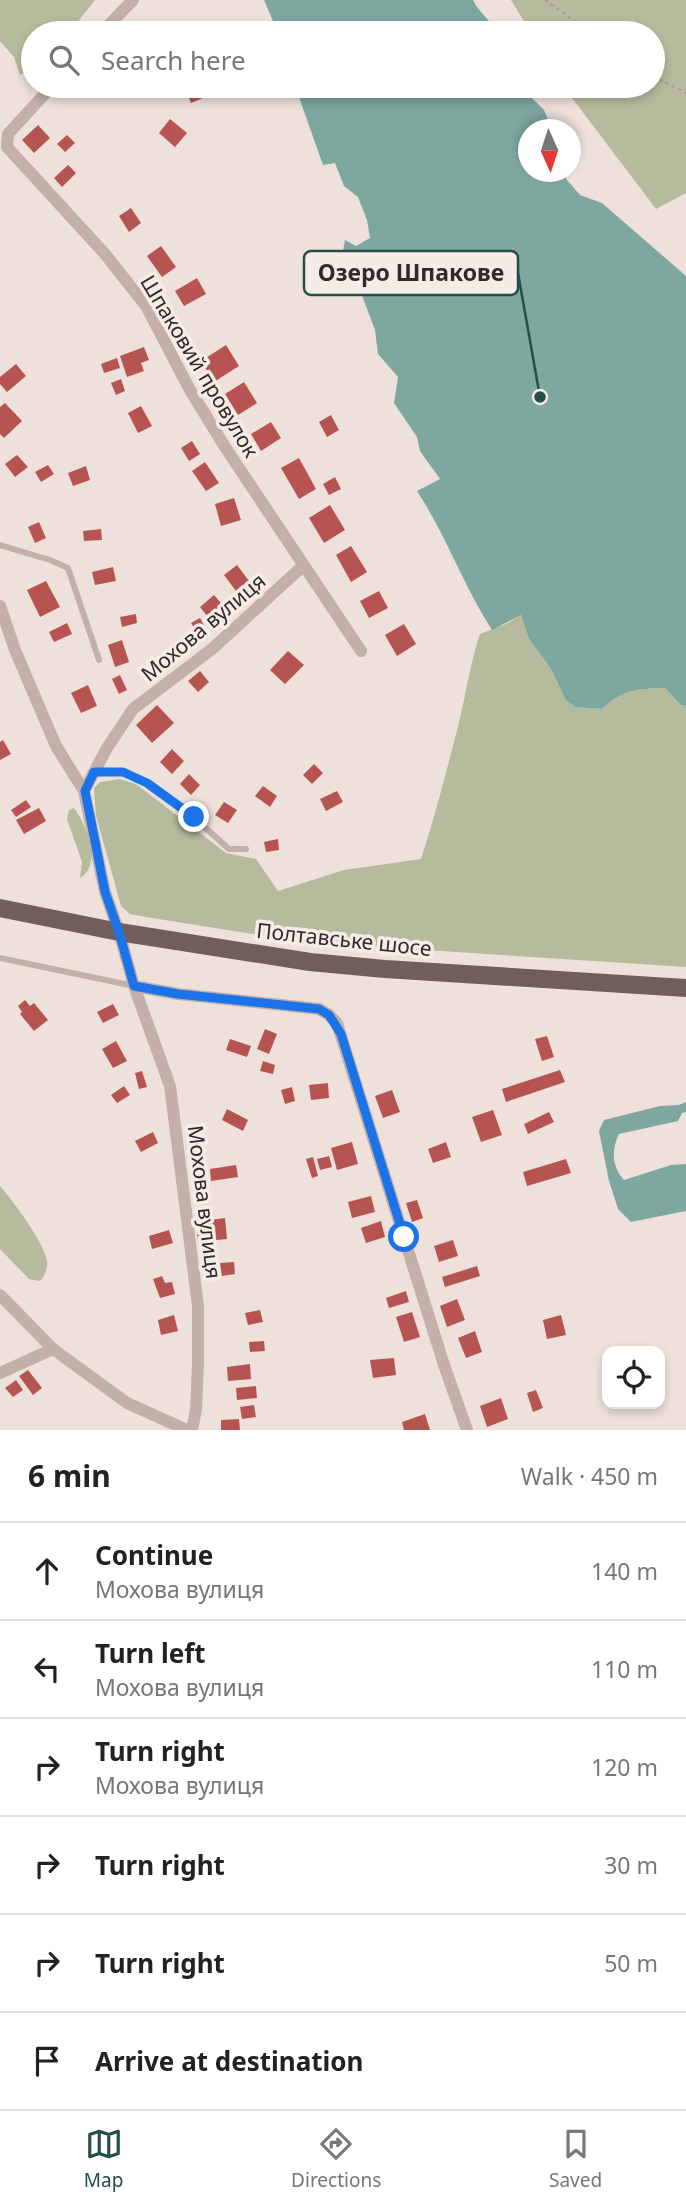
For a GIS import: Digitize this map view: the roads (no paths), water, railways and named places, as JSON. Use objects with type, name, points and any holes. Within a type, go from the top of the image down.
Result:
[{"type":"main road","name":"Полтавське шосе","points":[[0,908],[119,932],[310,962],[686,988]]},
{"type":"street","points":[[113,21],[133,0]]},
{"type":"street","name":"Шпаковий провулок","points":[[41,98],[8,134],[7,147],[105,254],[146,306],[204,413],[361,651]]},
{"type":"street","name":"Мохова вулиця","points":[[85,791],[107,748],[133,709],[212,649],[304,565]]},
{"type":"street","name":"Мохова вулиця","points":[[0,606],[15,650],[56,746],[85,791],[105,892],[134,986],[170,1086],[198,1306],[198,1374],[190,1430]]},
{"type":"street","points":[[134,986],[178,994],[319,1009],[329,1015],[341,1034],[467,1430]]},
{"type":"street","points":[[0,1295],[53,1349],[127,1402],[190,1430]]},
{"type":"street","points":[[0,1373],[53,1349]]},
{"type":"lane","points":[[0,545],[50,560],[68,569],[99,660]]},
{"type":"lane","points":[[94,772],[123,772],[147,783],[194,817],[229,849],[246,849]]},
{"type":"lane","points":[[0,958],[134,986]]},
{"type":"water","points":[[264,0],[473,0],[489,21],[273,21]]},
{"type":"water","points":[[299,98],[532,98],[544,110],[548,119],[518,119],[518,182],[569,182],[580,195],[602,203],[686,276],[686,705],[682,706],[665,688],[631,691],[617,697],[602,709],[575,707],[566,700],[551,669],[529,639],[521,615],[492,630],[417,491],[440,479],[420,451],[417,437],[394,403],[398,377],[378,354],[375,330],[355,277],[340,268],[345,240],[356,246],[370,238],[367,220],[358,197],[344,186],[335,163],[323,165]]},
{"type":"water","points":[[686,1102],[686,1112],[682,1113],[678,1121],[619,1134],[614,1158],[617,1170],[624,1180],[671,1165],[686,1164],[686,1211],[631,1222],[618,1209],[609,1181],[599,1131],[604,1120]]},
{"type":"place","name":"Озеро Шпакове","points":[[540,397]]}]
